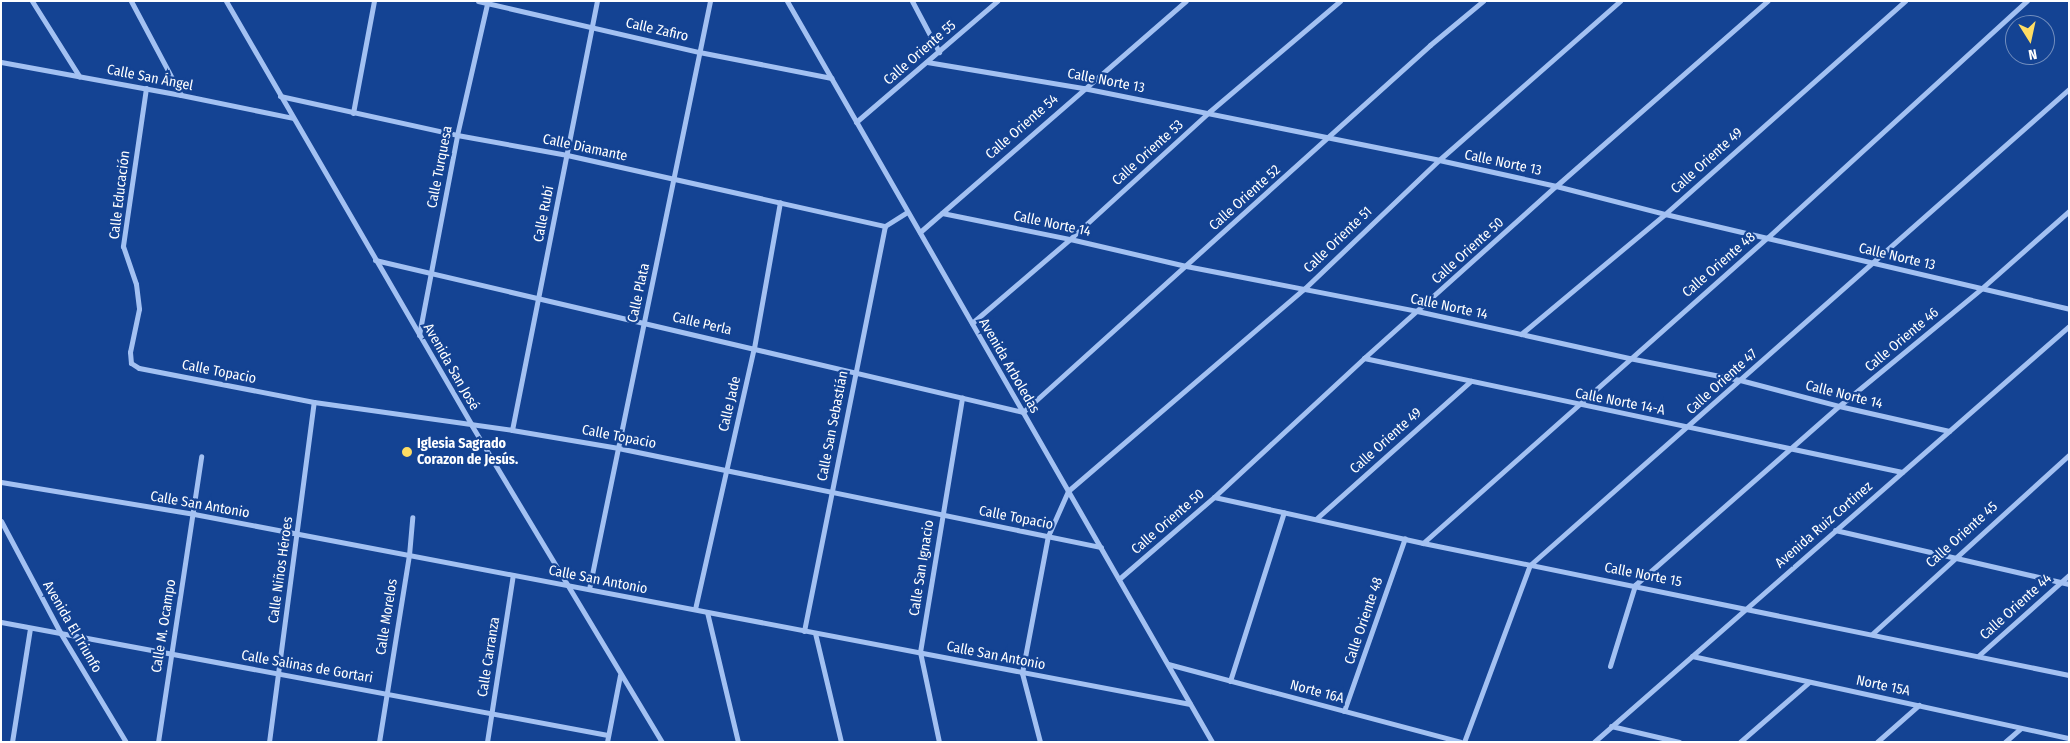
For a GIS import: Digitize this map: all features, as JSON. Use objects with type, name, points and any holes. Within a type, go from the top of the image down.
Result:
[{"type":"street","points":[[32,1],[79,76]]},
{"type":"street","points":[[131,1],[181,95]]},
{"type":"street","name":"Avenida San José","points":[[226,1],[472,426],[662,742]]},
{"type":"street","points":[[353,113],[374,1]]},
{"type":"street","name":"Calle Zafiro","points":[[478,1],[699,52],[830,78]]},
{"type":"street","name":"Calle Rubí","points":[[512,430],[597,1]]},
{"type":"street","name":"Calle Plata","points":[[589,589],[675,179],[710,1]]},
{"type":"street","name":"Avenida Arboledas","points":[[787,1],[1212,742]]},
{"type":"street","points":[[912,1],[939,52]]},
{"type":"street","name":"Calle Oriente 55","points":[[856,122],[997,1]]},
{"type":"street","name":"Calle Oriente 54","points":[[920,232],[1083,88],[1186,1]]},
{"type":"street","name":"Calle Oriente 53","points":[[972,323],[1070,239],[1209,112],[1340,1]]},
{"type":"street","name":"Calle Oriente 52","points":[[1023,412],[1430,46],[1483,1]]},
{"type":"street","name":"Calle Oriente 51","points":[[1068,491],[1304,289],[1439,160],[1620,1]]},
{"type":"street","name":"Calle Oriente 50","points":[[1119,579],[1214,497],[1364,358],[1556,186],[1767,1]]},
{"type":"street","name":"Calle Oriente 49","points":[[1521,334],[1665,214],[1905,1]]},
{"type":"street","name":"Calle Oriente 48","points":[[1423,543],[1629,358],[1767,238],[2027,1]]},
{"type":"street","name":"Calle Turquesa","points":[[419,335],[457,135],[488,4]]},
{"type":"street","name":"Calle San Ángel","points":[[1,62],[146,88],[294,118]]},
{"type":"street","name":"Calle Norte 13","points":[[927,62],[1083,88],[1209,112],[1439,160],[1556,186],[1665,214],[2069,309]]},
{"type":"street","name":"Calle Educación","points":[[131,363],[130,352],[139,310],[136,284],[124,246],[146,88]]},
{"type":"street","name":"Calle Oriente 47","points":[[1462,742],[1530,565],[2069,89]]},
{"type":"street","name":"Calle Diamante","points":[[280,96],[457,135],[567,155],[885,226]]},
{"type":"street","name":"Calle Jade","points":[[695,609],[754,348],[780,202]]},
{"type":"street","name":"Calle Oriente 46","points":[[1635,585],[1840,406],[1982,288],[2069,211]]},
{"type":"street","points":[[885,226],[907,212]]},
{"type":"street","name":"Calle Norte 14","points":[[942,213],[1070,239],[1186,266],[1417,311],[1629,358],[1740,380],[1840,406],[1949,431]]},
{"type":"street","name":"Calle San Sebastián","points":[[804,631],[885,226]]},
{"type":"street","name":"Calle Perla","points":[[375,260],[1023,412]]},
{"type":"street","name":"Avenida Ruiz Cortinez","points":[[1594,742],[2069,326]]},
{"type":"street","name":"Calle Norte 14-A","points":[[1364,358],[1578,405],[1902,472]]},
{"type":"street","name":"Calle Topacio","points":[[131,363],[139,368],[314,402],[472,426],[512,430],[618,448],[1101,548]]},
{"type":"street","name":"Calle Oriente 49","points":[[1317,518],[1471,381]]},
{"type":"street","name":"Calle San Ignacio","points":[[939,742],[920,652],[962,397]]},
{"type":"street","name":"Calle Niños Héroes","points":[[270,742],[314,402]]},
{"type":"street","name":"Calle Oriente 45","points":[[1872,634],[1954,557],[2069,455]]},
{"type":"street","name":"Calle M. Ocampo","points":[[158,742],[170,654],[202,456]]},
{"type":"street","name":"Calle San Antonio","points":[[1,482],[194,514],[1190,704]]},
{"type":"street","points":[[1040,742],[1022,672],[1048,536],[1068,491]]},
{"type":"street","name":"Calle Norte 15","points":[[1214,497],[1317,518],[1423,543],[2069,675]]},
{"type":"street","points":[[1230,681],[1284,512]]},
{"type":"street","name":"Calle Morelos","points":[[379,742],[409,555],[412,517]]},
{"type":"street","name":"Avenida El Triunfo","points":[[1,521],[61,634],[126,742]]},
{"type":"street","points":[[1835,530],[2069,584]]},
{"type":"street","name":"Calle Oriente 48","points":[[1344,711],[1405,538]]},
{"type":"street","name":"Calle Carranza","points":[[487,742],[514,575]]},
{"type":"street","name":"Calle Oriente 44","points":[[1978,656],[2069,575]]},
{"type":"street","points":[[1610,666],[1635,585]]},
{"type":"street","points":[[707,612],[738,742]]},
{"type":"street","name":"Calle Salinas de Gortari","points":[[1,622],[608,735]]},
{"type":"street","points":[[12,742],[30,628]]},
{"type":"street","points":[[815,633],[841,742]]},
{"type":"street","name":"Norte 15A","points":[[1692,656],[2069,738]]},
{"type":"street","name":"Norte 16A","points":[[1168,664],[1462,742]]},
{"type":"street","points":[[607,742],[620,675]]},
{"type":"street","points":[[1740,742],[1809,682]]},
{"type":"street","points":[[1877,742],[1919,706]]},
{"type":"street","points":[[1611,726],[1679,742]]},
{"type":"street","points":[[2005,742],[2021,728]]},
{"type":"place","name":"Iglesia Sagrado Corazon de Jesús.","points":[[407,452]]}]
